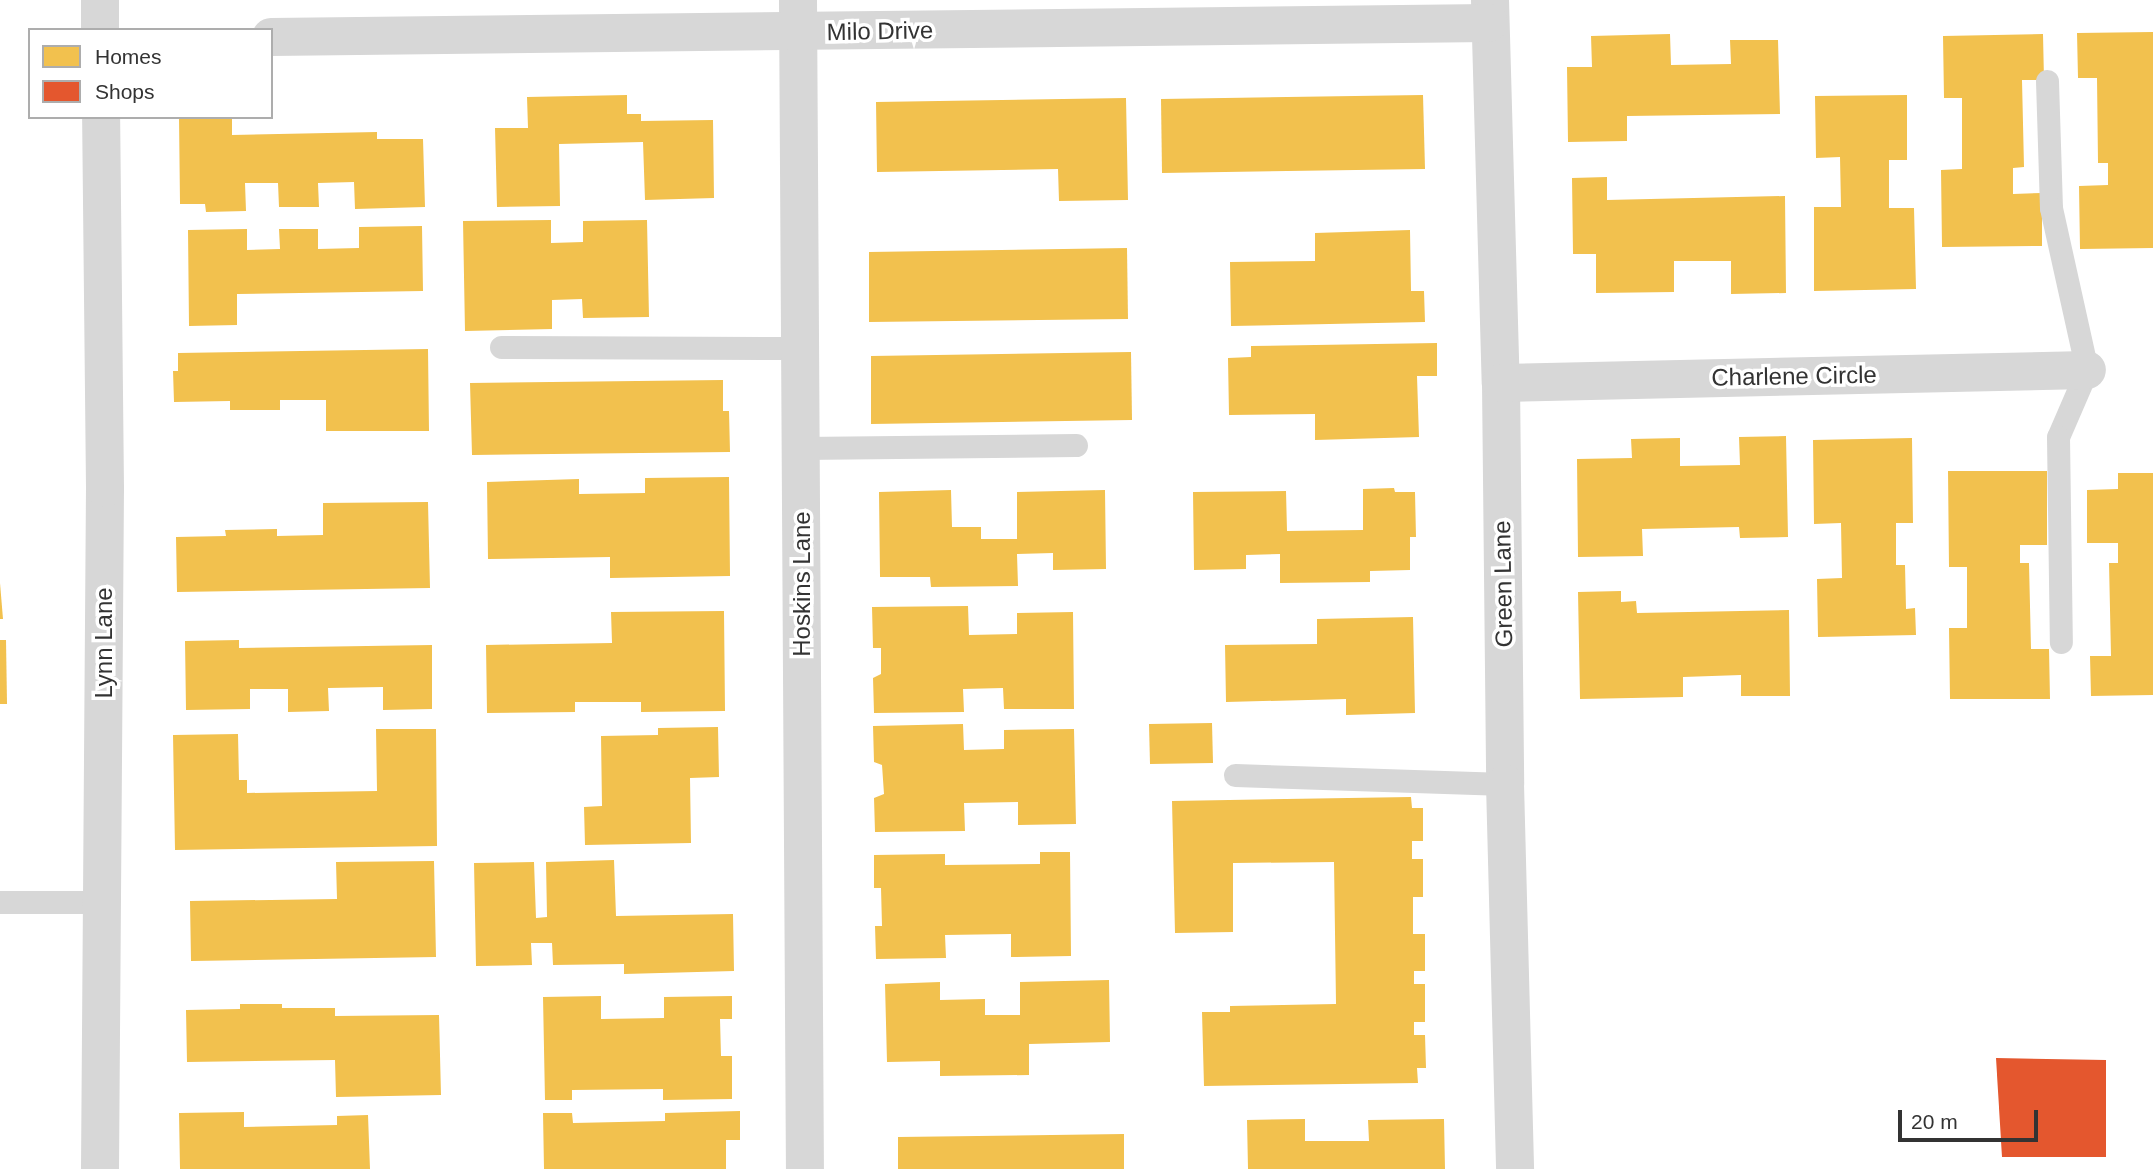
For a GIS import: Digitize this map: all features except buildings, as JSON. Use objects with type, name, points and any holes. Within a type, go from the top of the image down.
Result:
[{"type":"street","points":[[100,0],[100,28]]},
{"type":"street","name":"Milo Drive","points":[[273,37],[798,16],[1489,12]]},
{"type":"street","name":"Green Lane","points":[[1489,12],[1501,383],[1504,784],[1515,1169]]},
{"type":"street","name":"Hoskins Lane","points":[[798,16],[805,1169]]},
{"type":"street","name":"Lynn Lane","points":[[100,1169],[105,488],[101,119]]},
{"type":"street","name":"Charlene Circle","points":[[1501,383],[2087,370]]},
{"type":"lane","points":[[2048,81],[2051,208],[2087,370],[2059,438],[2061,642]]},
{"type":"lane","points":[[501,347],[800,348]]},
{"type":"lane","points":[[801,448],[1076,445]]},
{"type":"lane","points":[[1235,775],[1504,784]]},
{"type":"lane","points":[[0,902],[102,902]]}]
